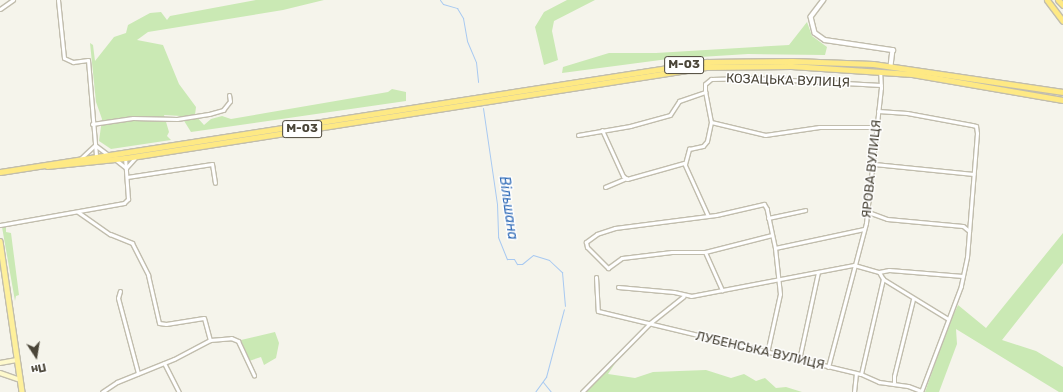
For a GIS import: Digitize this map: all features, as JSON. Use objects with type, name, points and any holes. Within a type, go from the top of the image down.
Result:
[{"type":"highway","points":[[1047,0],[1063,21]]},
{"type":"highway","points":[[1058,0],[1063,5]]},
{"type":"highway","name":"М-03","points":[[82,160],[118,152],[706,62],[792,61],[892,66],[1063,92]]},
{"type":"highway","name":"М-03","points":[[0,172],[82,160],[125,158],[706,67],[791,66],[880,71],[948,78],[1063,100]]},
{"type":"main road","points":[[0,242],[22,392]]},
{"type":"main road","points":[[0,363],[17,360]]},
{"type":"main road","points":[[0,373],[20,380]]},
{"type":"street","points":[[0,9],[13,0]]},
{"type":"street","points":[[58,0],[64,58],[69,62],[88,60],[92,124],[96,156],[105,160]]},
{"type":"street","points":[[824,0],[812,17],[815,33],[824,40],[893,50],[892,66]]},
{"type":"street","name":"ЯРОВА ВУЛИЦЯ","points":[[828,367],[868,212],[881,85],[880,71]]},
{"type":"street","name":"КОЗАЦЬКА ВУЛИЦЯ","points":[[705,92],[704,84],[711,79],[754,78],[881,85]]},
{"type":"street","points":[[578,135],[670,115],[679,101],[705,92],[711,122],[706,144],[688,150],[685,164],[690,180],[708,216]]},
{"type":"street","points":[[92,124],[132,118],[177,119],[209,114],[224,110],[230,101],[229,94]]},
{"type":"street","points":[[878,111],[906,113],[976,126],[969,231],[963,276],[955,305],[921,392]]},
{"type":"street","points":[[711,122],[765,135],[819,127],[876,128]]},
{"type":"street","points":[[602,130],[626,178]]},
{"type":"street","points":[[95,145],[107,154]]},
{"type":"street","points":[[82,160],[95,145]]},
{"type":"street","points":[[0,225],[124,203],[128,199],[125,158],[130,151]]},
{"type":"street","points":[[118,152],[125,158]]},
{"type":"street","points":[[126,168],[131,160],[140,155]]},
{"type":"street","points":[[113,159],[126,168]]},
{"type":"street","points":[[127,177],[212,164],[215,183]]},
{"type":"street","points":[[605,187],[626,178],[685,164]]},
{"type":"street","points":[[874,164],[973,174]]},
{"type":"street","points":[[767,352],[780,294],[775,248],[766,206],[758,203],[708,216],[616,228],[597,234],[586,242],[587,247],[604,266],[608,268],[622,258],[672,252],[706,252],[772,235]]},
{"type":"street","points":[[768,218],[805,210]]},
{"type":"street","points":[[78,212],[110,234],[132,243],[148,276],[159,323],[166,324],[204,318],[210,340]]},
{"type":"street","points":[[868,212],[887,219],[963,226],[969,231]]},
{"type":"street","points":[[775,248],[864,229]]},
{"type":"street","points":[[706,252],[722,290]]},
{"type":"street","points":[[582,392],[650,323],[684,296],[854,265],[879,272],[889,270],[963,276]]},
{"type":"street","points":[[799,360],[818,272]]},
{"type":"street","points":[[879,272],[884,279],[948,320]]},
{"type":"street","name":"ЛУБЕНСЬКА ВУЛИЦЯ","points":[[596,276],[598,311],[861,374],[879,382],[894,382],[921,392]]},
{"type":"street","points":[[861,374],[884,279]]},
{"type":"street","points":[[618,287],[674,292],[684,296]]},
{"type":"street","points":[[120,290],[118,298],[138,372]]},
{"type":"street","points":[[894,382],[913,298]]},
{"type":"street","points":[[102,392],[138,372],[164,363],[210,340],[231,338],[238,341],[254,375]]},
{"type":"street","points":[[164,363],[178,392]]},
{"type":"street","points":[[854,392],[856,374]]},
{"type":"green space","points":[[256,0],[324,0],[283,10],[148,32],[137,40],[163,45],[179,84],[196,107],[195,115],[204,125],[211,119],[222,116],[231,119],[388,92],[392,89],[406,92],[406,101],[191,132],[181,116],[164,115],[169,132],[167,136],[171,140],[111,149],[99,141],[102,119],[96,102],[90,43],[93,45],[95,61],[114,37],[126,33],[128,25],[150,13],[161,12],[167,20],[170,16]]},
{"type":"green space","points":[[567,0],[595,0],[554,21],[552,31],[558,60],[544,65],[535,27],[544,12]]},
{"type":"green space","points":[[807,22],[812,36],[827,47],[825,55],[748,54],[668,59],[562,73],[563,67],[609,53],[656,53],[789,45]]},
{"type":"green space","points":[[6,226],[6,232],[11,233],[19,295],[16,296],[15,301],[2,227]]},
{"type":"green space","points":[[1063,233],[1063,263],[1002,340],[1036,351],[1063,367],[1063,392],[1059,392],[956,329],[957,344],[939,392],[925,392],[949,324],[958,305],[986,328]]},
{"type":"green space","points":[[275,332],[279,343],[276,358],[264,365],[261,357],[249,361],[241,340]]},
{"type":"green space","points":[[616,362],[608,374],[635,378],[653,372],[706,370],[731,378],[744,374],[756,381],[765,378],[776,388],[786,387],[802,392],[586,392]]},
{"type":"waterway","name":"Вільшана","points":[[440,0],[443,4],[457,8],[463,18],[467,41],[476,62],[478,82]]},
{"type":"waterway","name":"Вільшана","points":[[483,108],[497,204],[498,237],[507,259],[514,259],[517,264],[522,264],[533,255],[549,260],[562,272],[565,306]]},
{"type":"waterway","name":"Вільшана","points":[[535,392],[546,377],[564,309]]},
{"type":"waterway","points":[[543,382],[551,392]]}]
